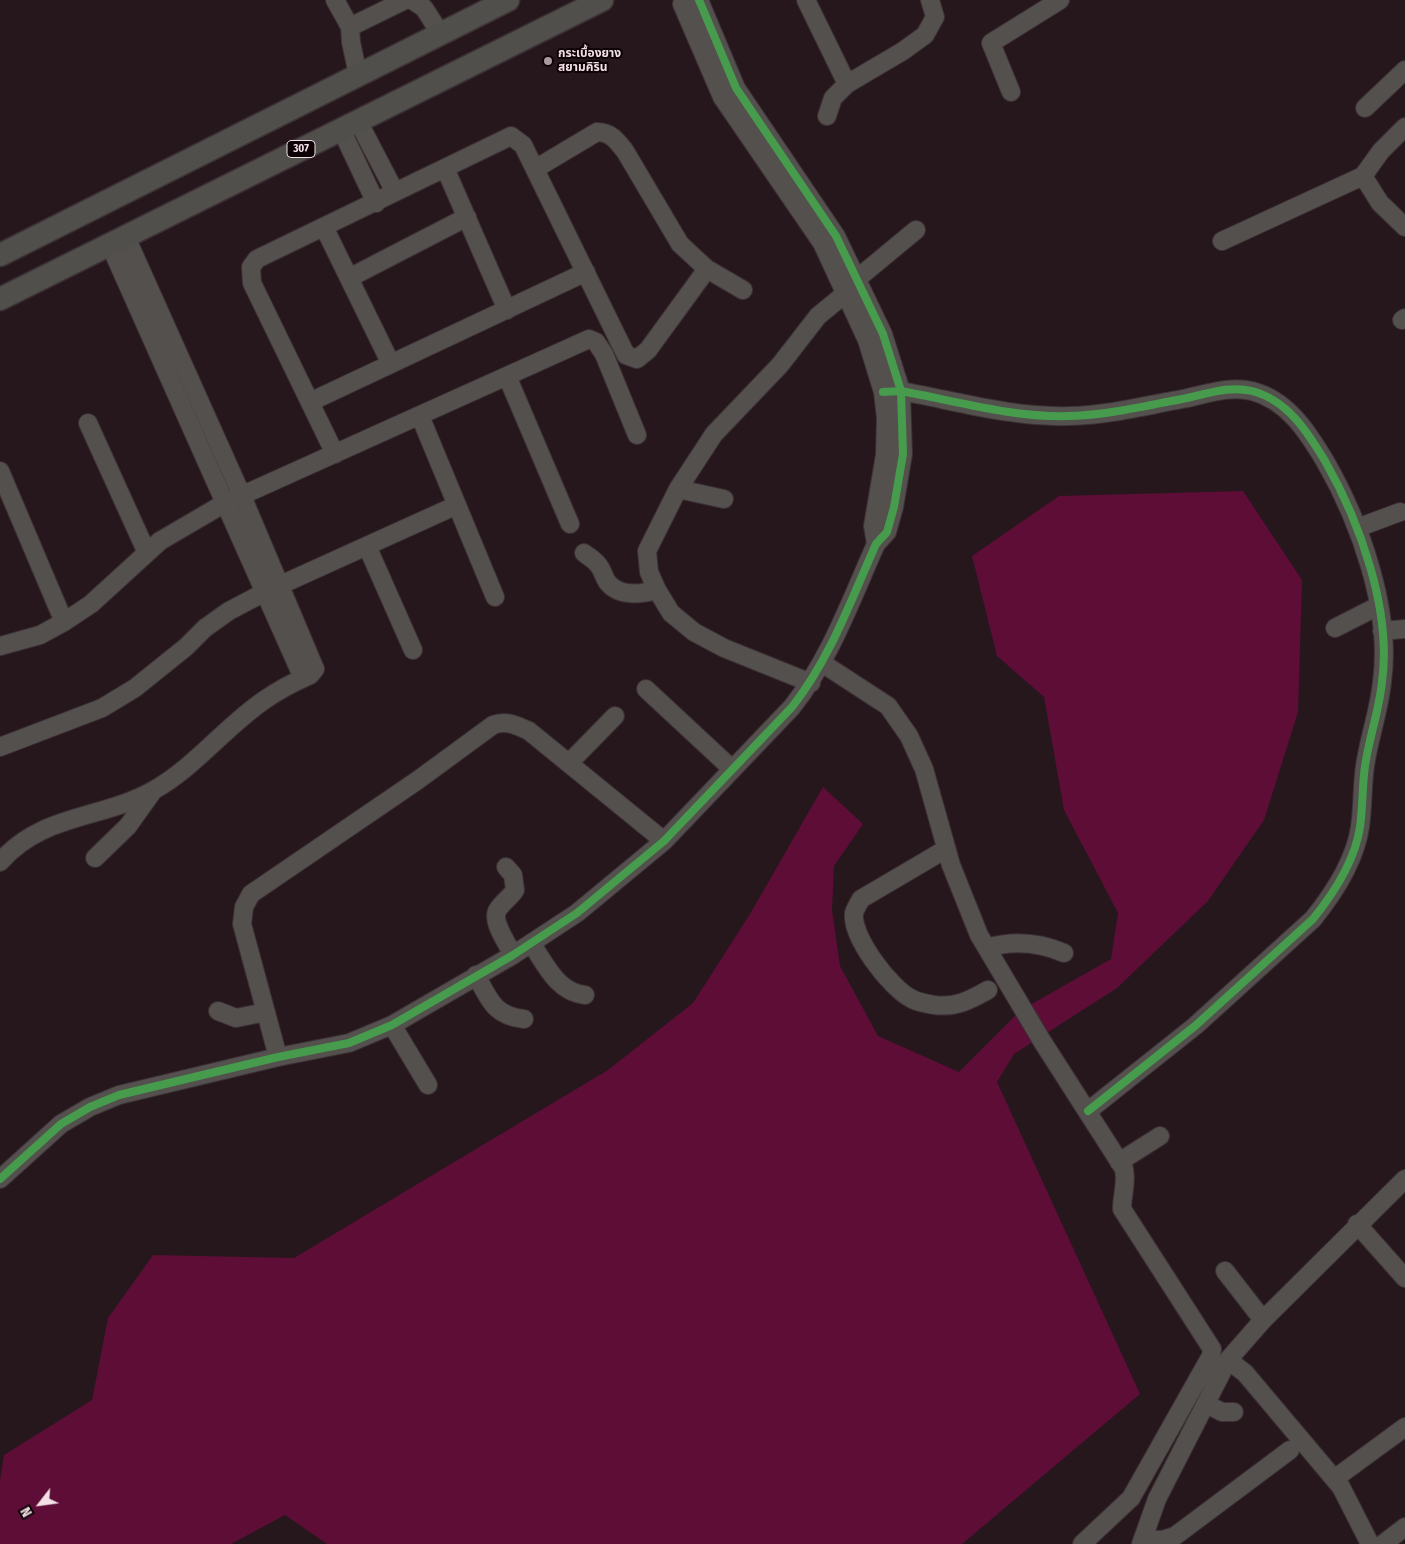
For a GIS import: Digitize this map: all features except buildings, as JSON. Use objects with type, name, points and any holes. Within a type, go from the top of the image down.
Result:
[{"type":"main road","points":[[0,255],[440,34],[484,5],[508,0]]},
{"type":"main road","name":"307","points":[[0,299],[602,0]]},
{"type":"street","points":[[335,0],[350,27],[358,75]]},
{"type":"street","points":[[350,27],[405,0]]},
{"type":"street","points":[[412,0],[424,8],[440,34]]},
{"type":"street","points":[[806,0],[847,84]]},
{"type":"street","points":[[827,116],[833,98],[847,84],[903,51],[925,35],[935,17],[930,0]]},
{"type":"street","points":[[1011,92],[991,43],[1045,12],[1060,0]]},
{"type":"street","points":[[0,1179],[61,1124],[112,1098],[278,1057],[349,1043],[392,1025],[513,955],[577,913],[664,841],[792,707],[811,683],[876,544],[887,532],[894,507],[901,467],[901,391],[883,334],[858,278],[836,236],[736,88],[687,1]]},
{"type":"street","points":[[687,1],[722,97],[822,244],[867,340],[883,392],[886,418],[885,455],[873,526],[876,544]]},
{"type":"street","points":[[1365,108],[1405,69]]},
{"type":"street","points":[[350,125],[395,192]]},
{"type":"street","points":[[350,125],[376,203]]},
{"type":"street","points":[[1222,241],[1363,176],[1381,151],[1405,127]]},
{"type":"street","points":[[535,169],[597,132],[606,132],[616,140],[625,152],[680,244],[707,269],[743,290]]},
{"type":"street","points":[[335,454],[250,275],[251,267],[258,258],[376,203],[511,136],[523,145],[626,355],[637,358],[648,350],[707,269]]},
{"type":"street","points":[[445,168],[507,310]]},
{"type":"street","points":[[1363,176],[1380,203],[1405,227]]},
{"type":"street","points":[[348,278],[467,217]]},
{"type":"street","points":[[324,227],[391,364]]},
{"type":"street","points":[[811,683],[724,648],[694,632],[671,613],[657,590],[649,572],[647,551],[678,489],[714,434],[780,365],[818,316],[846,293],[858,278],[916,230]]},
{"type":"street","points":[[118,241],[242,496],[272,589]]},
{"type":"street","points":[[0,862],[24,840],[40,830],[110,809],[153,791],[185,769],[263,700],[308,675],[315,665],[225,503],[118,241]]},
{"type":"street","points":[[310,402],[586,272]]},
{"type":"street","points":[[0,646],[40,635],[64,622],[91,604],[168,536],[225,503],[589,340],[596,342],[604,354],[637,435]]},
{"type":"street","points":[[507,376],[570,524]]},
{"type":"street","points":[[883,392],[901,391],[1024,413],[1067,416],[1107,414],[1230,389],[1251,391],[1275,401],[1295,416],[1333,475],[1357,528],[1378,606],[1384,651],[1382,683],[1365,766],[1360,829],[1349,863],[1326,903],[1285,945],[1195,1026],[1088,1111]]},
{"type":"street","points":[[420,416],[495,596]]},
{"type":"street","points":[[88,424],[147,553]]},
{"type":"street","points":[[0,471],[64,622]]},
{"type":"street","points":[[678,489],[724,499]]},
{"type":"street","points":[[0,747],[102,708],[135,688],[186,647],[205,628],[229,611],[272,589],[457,505]]},
{"type":"street","points":[[1357,528],[1400,512]]},
{"type":"street","points":[[367,546],[413,650]]},
{"type":"street","points":[[584,553],[599,566],[608,583],[615,589],[645,594],[657,590]]},
{"type":"street","points":[[1335,628],[1378,606]]},
{"type":"street","points":[[1382,631],[1405,629]]},
{"type":"street","points":[[822,663],[888,706],[909,736],[924,769],[946,849],[972,917],[987,948],[1042,1041],[1119,1162],[1126,1180],[1122,1196],[1122,1209],[1208,1343],[1211,1356],[1131,1498],[1082,1544]]},
{"type":"street","points":[[646,689],[732,769]]},
{"type":"street","points":[[570,762],[615,716]]},
{"type":"street","points":[[278,1057],[242,924],[244,907],[251,894],[418,780],[493,725],[501,722],[514,724],[529,730],[664,841]]},
{"type":"street","points":[[95,858],[128,826],[153,791]]},
{"type":"street","points":[[946,849],[861,899],[854,912],[857,930],[870,955],[891,983],[912,999],[936,1005],[960,1005],[988,990]]},
{"type":"street","points":[[506,867],[513,876],[515,890],[510,899],[498,910],[496,919],[513,955]]},
{"type":"street","points":[[987,948],[1008,942],[1025,943],[1048,947],[1064,954]]},
{"type":"street","points":[[531,943],[562,987],[573,993],[585,994]]},
{"type":"street","points":[[476,975],[498,1011],[510,1017],[524,1018]]},
{"type":"street","points":[[218,1011],[236,1018],[266,1012]]},
{"type":"street","points":[[392,1025],[428,1085]]},
{"type":"street","points":[[1119,1162],[1160,1136]]},
{"type":"street","points":[[1290,1450],[1175,1536],[1162,1540],[1142,1541],[1158,1499],[1228,1360],[1263,1320],[1357,1224],[1405,1179]]},
{"type":"street","points":[[1357,1224],[1405,1278]]},
{"type":"street","points":[[1225,1270],[1263,1320]]},
{"type":"street","points":[[1228,1360],[1245,1373],[1341,1487],[1370,1544]]},
{"type":"street","points":[[1206,1404],[1222,1412],[1234,1412]]},
{"type":"street","points":[[1341,1474],[1405,1427]]},
{"type":"street","points":[[1383,1544],[1405,1527]]},
{"type":"shaded area","points":[[1243,491],[1302,580],[1298,712],[1264,820],[1208,901],[1117,988],[1014,1054],[997,1082],[1140,1394],[962,1544],[327,1544],[285,1515],[231,1544],[0,1544],[0,1480],[4,1455],[92,1400],[108,1318],[153,1255],[294,1258],[608,1070],[693,1003],[750,914],[823,787],[863,824],[834,866],[832,910],[840,966],[878,1036],[959,1072],[1021,1010],[1111,959],[1118,913],[1064,810],[1044,697],[997,656],[972,556],[1059,496]]},
{"type":"cycle path","points":[[0,1179],[61,1124],[90,1107],[119,1095],[278,1057],[349,1043],[392,1025],[513,955],[577,913],[664,841],[792,707],[818,669],[839,628],[876,544],[887,532],[894,507],[903,454],[901,391],[883,334],[836,236],[736,88],[699,0]]},
{"type":"cycle path","points":[[883,392],[901,391],[1006,412],[1049,416],[1112,412],[1234,389],[1243,389],[1264,395],[1286,409],[1295,418],[1325,461],[1350,511],[1370,568],[1378,597],[1382,626],[1384,655],[1382,682],[1365,766],[1360,827],[1354,852],[1342,876],[1329,898],[1313,919],[1195,1026],[1088,1111]]},
{"type":"place","name":"กระเบื้องยาง สยามคิริน","points":[[548,61]]}]
